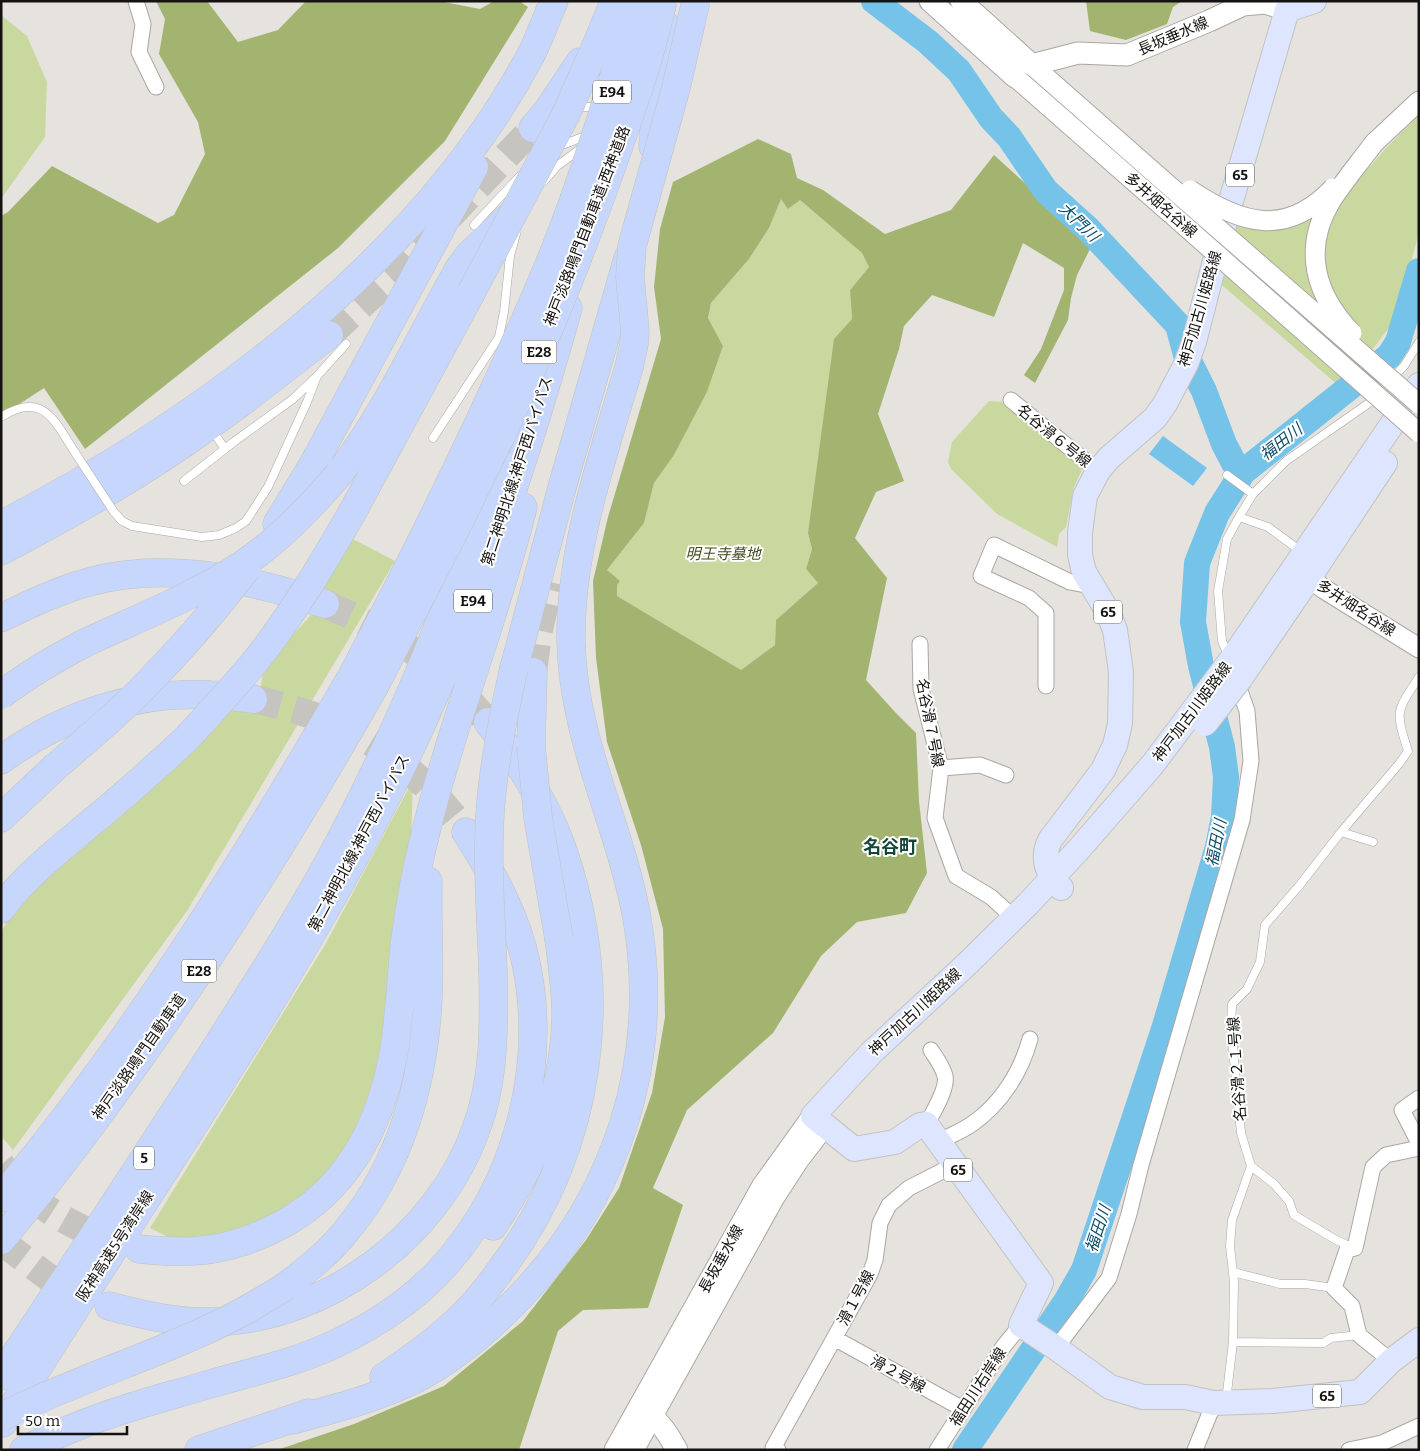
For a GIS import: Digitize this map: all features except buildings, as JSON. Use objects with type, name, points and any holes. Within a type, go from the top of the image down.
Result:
[{"type":"highway","points":[[1,818],[138,693],[200,627],[249,565],[277,524],[314,463],[500,118],[528,61],[554,1]]},
{"type":"highway","name":"第二神明北線;神戸西バイパス","points":[[268,985],[348,869],[392,786],[437,690],[472,604],[504,513],[537,413],[567,311],[587,182],[606,1]]},
{"type":"highway","points":[[541,119],[568,82],[596,35],[613,1]]},
{"type":"highway","points":[[1,695],[76,648],[178,601],[242,564],[298,519],[339,474],[362,444],[461,288],[528,203],[590,60],[613,1]]},
{"type":"highway","name":"第二神明北線;神戸西バイパス","points":[[268,985],[274,957],[326,866],[371,780],[414,686],[451,596],[517,409],[550,288],[587,182],[626,1]]},
{"type":"highway","name":"神戸淡路鳴門自動車道;西神道路","points":[[363,682],[407,571],[459,467],[508,360],[551,259],[587,164],[636,1]]},
{"type":"highway","name":"神戸淡路鳴門自動車道;西神道路","points":[[363,682],[482,476],[532,367],[574,267],[610,171],[642,80],[663,1]]},
{"type":"highway","points":[[199,1450],[405,1384],[462,1348],[499,1318],[540,1275],[574,1230],[600,1183],[621,1133],[638,1063],[642,1035],[644,988],[642,954],[628,878],[593,768],[581,723],[574,682],[572,604],[583,535],[593,493],[634,344],[635,332],[630,277],[634,246],[650,180],[657,89],[668,1]]},
{"type":"highway","points":[[109,1306],[145,1316],[182,1321],[214,1322],[247,1318],[284,1310],[318,1296],[353,1278],[385,1256],[413,1230],[440,1198],[462,1163],[477,1129],[487,1092],[493,1055],[493,972],[489,855],[490,815],[498,746],[524,670],[561,492],[634,246],[676,88],[696,1]]},
{"type":"highway","points":[[1,525],[110,464],[171,424],[223,388],[321,310],[371,264],[442,187],[500,107],[528,61]]},
{"type":"highway","points":[[1,909],[48,858],[154,770],[188,737],[255,662],[284,623],[328,555],[353,511],[461,288]]},
{"type":"highway","points":[[140,1249],[172,1253],[202,1251],[236,1245],[268,1232],[298,1215],[325,1194],[346,1171],[364,1144],[378,1113],[388,1082],[394,1049],[411,900],[432,806],[516,535],[533,470],[567,311]]},
{"type":"highway","points":[[1,551],[112,490],[337,339]]},
{"type":"highway","points":[[1,618],[58,592],[91,581],[156,573],[191,574],[246,581],[292,592],[325,604]]},
{"type":"highway","points":[[24,1450],[102,1417],[292,1361],[373,1327],[410,1305],[438,1283],[467,1256],[493,1226],[514,1195],[532,1160],[546,1124],[558,1081],[566,1016],[559,938],[538,818],[524,670]]},
{"type":"highway","name":"神戸淡路鳴門自動車道","points":[[1,1198],[61,1123],[121,1040],[182,952],[301,764],[363,682]]},
{"type":"highway","name":"神戸淡路鳴門自動車道","points":[[1,1240],[84,1133],[203,966],[327,770],[363,682]]},
{"type":"highway","points":[[1,760],[20,746],[54,727],[110,705],[145,698],[176,695],[210,695],[253,699]]},
{"type":"highway","points":[[292,1420],[370,1385],[420,1352],[462,1316],[488,1287],[533,1222],[549,1192],[564,1155],[575,1118],[584,1079],[588,1040],[588,984],[582,926],[574,888],[562,847],[548,818],[518,763],[488,722]]},
{"type":"highway","points":[[1,1417],[90,1376],[203,1332],[250,1309],[286,1286],[319,1260],[347,1230],[372,1196],[393,1157],[408,1119],[418,1080],[428,998],[429,861],[446,759]]},
{"type":"highway","points":[[333,1345],[372,1324],[406,1301],[424,1286],[449,1260],[482,1215],[499,1182],[522,1118],[528,1090],[534,1034],[532,998],[526,963],[517,929],[502,894],[466,832]]},
{"type":"highway","name":"阪神高速5号湾岸線","points":[[1,1376],[268,985]]},
{"type":"highway","name":"阪神高速5号湾岸線","points":[[1,1426],[268,985]]},
{"type":"main road","points":[[930,1],[1015,77]]},
{"type":"main road","points":[[961,1],[1032,65]]},
{"type":"main road","points":[[1286,5],[1314,1]]},
{"type":"main road","name":"長坂垂水線","points":[[1032,65],[1078,53],[1127,55],[1243,5],[1265,3],[1286,5]]},
{"type":"main road","name":"神戸加古川姫路線","points":[[1057,884],[1046,859],[1046,848],[1103,770],[1115,745],[1120,724],[1121,672],[1115,630],[1108,612],[1091,586],[1082,565],[1080,532],[1085,496],[1098,471],[1109,458],[1155,418],[1166,404],[1186,364],[1194,342],[1226,218],[1286,5]]},
{"type":"main road","name":"神戸加古川姫路線","points":[[818,1121],[871,1053],[1014,918],[1057,884],[1118,829],[1235,670],[1419,385]]},
{"type":"main road","name":"神戸加古川姫路線","points":[[1302,566],[1419,412]]},
{"type":"main road","name":"神戸加古川姫路線","points":[[818,1121],[994,959],[1057,884]]},
{"type":"main road","points":[[818,1121],[854,1149],[895,1142],[920,1125],[932,1133]]},
{"type":"main road","name":"長坂垂水線","points":[[633,1450],[646,1411],[762,1187],[818,1121]]},
{"type":"main road","name":"65","points":[[932,1133],[1041,1283],[1021,1325],[1110,1387],[1143,1398],[1184,1397],[1220,1403],[1273,1401],[1360,1392],[1391,1362],[1419,1340]]},
{"type":"main road","points":[[646,1411],[663,1425],[677,1450]]},
{"type":"main road","name":"長坂垂水線","points":[[615,1450],[646,1411]]},
{"type":"street","points":[[136,1],[143,24],[139,52],[156,87]]},
{"type":"street","points":[[1032,65],[1074,102],[1187,194],[1241,218],[1265,221],[1288,217],[1302,212],[1316,203],[1374,143],[1419,101]]},
{"type":"street","name":"多井畑名谷線","points":[[1015,77],[1419,433]]},
{"type":"street","points":[[1374,143],[1323,216],[1317,233],[1316,267],[1319,282],[1328,303],[1340,320],[1419,397]]},
{"type":"street","name":"多井畑名谷線","points":[[1187,194],[1419,404]]},
{"type":"street","name":"名谷滑６号線","points":[[1011,400],[1098,471]]},
{"type":"street","points":[[1046,686],[1046,613],[1029,598],[981,576],[994,545],[1070,582],[1091,586]]},
{"type":"street","name":"多井畑名谷線","points":[[1302,566],[1324,589],[1419,648]]},
{"type":"street","name":"名谷滑７号線","points":[[920,644],[921,689],[941,768],[935,818],[956,876],[991,897],[1014,918]]},
{"type":"street","points":[[1056,1348],[1109,1278],[1242,820],[1251,761],[1247,711],[1235,670]]},
{"type":"street","points":[[941,768],[980,765],[1006,775]]},
{"type":"street","points":[[932,1050],[944,1073],[946,1082],[932,1133],[972,1124],[995,1104],[1014,1077],[1026,1053],[1030,1039]]},
{"type":"street","points":[[1419,1098],[1402,1110],[1419,1144]]},
{"type":"street","points":[[1391,1362],[1360,1335],[1352,1306],[1334,1288],[1347,1250],[1354,1248],[1373,1167],[1386,1155],[1419,1148]]},
{"type":"street","name":"滑１号線","points":[[778,1450],[773,1448],[870,1274],[875,1260],[880,1223],[889,1205],[909,1188],[954,1165]]},
{"type":"street","name":"福田川右岸線","points":[[937,1450],[1004,1347],[1021,1325]]},
{"type":"street","name":"滑２号線","points":[[834,1338],[963,1409]]},
{"type":"street","points":[[1195,1450],[1220,1403]]},
{"type":"street","points":[[1349,1450],[1382,1443],[1419,1426]]},
{"type":"lane","points":[[618,91],[632,1]]},
{"type":"lane","points":[[616,123],[650,84],[661,62]]},
{"type":"lane","points":[[541,119],[602,106],[618,110],[633,129]]},
{"type":"lane","points":[[433,438],[499,337],[504,312],[510,256],[528,203],[544,180],[557,166],[607,128],[569,142],[552,150],[538,160],[526,170],[474,225]]},
{"type":"lane","points":[[645,144],[650,180]]},
{"type":"lane","points":[[1,417],[22,407],[32,407],[45,411],[56,423],[114,512],[122,521],[132,526],[202,537],[219,535],[236,528],[246,521],[268,488],[317,376],[337,339]]},
{"type":"lane","points":[[1235,670],[1222,641],[1218,591],[1227,539],[1239,517],[1253,494],[1286,461],[1369,403],[1404,366],[1419,342]]},
{"type":"lane","points":[[184,481],[293,399],[317,376]]},
{"type":"lane","points":[[210,426],[225,449]]},
{"type":"lane","points":[[1227,475],[1253,494]]},
{"type":"lane","points":[[1239,517],[1268,527],[1302,566]]},
{"type":"lane","name":"名谷滑２１号線","points":[[1251,1166],[1241,1133],[1231,1028],[1232,1004],[1247,988],[1260,962],[1265,925],[1299,886],[1408,751],[1399,722],[1400,706],[1419,677]]},
{"type":"lane","points":[[1341,832],[1373,842]]},
{"type":"lane","points":[[1220,1403],[1233,1342],[1233,1272],[1230,1246],[1232,1220],[1251,1166],[1274,1184],[1289,1201],[1294,1215],[1336,1240],[1354,1248]]},
{"type":"lane","points":[[1233,1272],[1280,1284],[1305,1284],[1334,1288]]},
{"type":"lane","points":[[1233,1342],[1323,1343],[1331,1338],[1360,1335]]},
{"type":"green space","points":[[156,1],[207,1],[238,42],[278,30],[306,1],[439,1],[480,9],[494,1],[519,1],[528,7],[445,141],[338,248],[85,449],[44,388],[1,416],[1,216],[8,212],[52,166],[158,223],[174,215],[205,154],[198,122],[159,54],[165,19]]},
{"type":"green space","points":[[1086,1],[1182,1],[1173,7],[1167,24],[1126,40],[1090,31]]},
{"type":"green space","points":[[1,15],[27,36],[47,82],[45,137],[1,199]]},
{"type":"green space","points":[[1419,115],[1419,232],[1400,305],[1391,325],[1360,366],[1340,387],[1216,280],[1232,218],[1342,199],[1386,148]]},
{"type":"green space","points":[[758,139],[791,154],[797,178],[823,190],[885,234],[951,210],[994,155],[1047,203],[1090,249],[1077,275],[1068,320],[1035,383],[1024,375],[1041,349],[1064,290],[1064,268],[1023,243],[994,317],[932,295],[904,326],[899,349],[878,414],[904,481],[876,492],[855,538],[887,578],[866,680],[916,733],[919,801],[927,873],[906,913],[857,922],[821,956],[773,1033],[687,1110],[653,1188],[683,1205],[648,1308],[583,1310],[558,1331],[519,1450],[277,1450],[354,1424],[444,1386],[523,1321],[586,1240],[619,1188],[652,1093],[665,1017],[663,929],[641,845],[607,742],[596,658],[593,581],[608,517],[661,339],[654,287],[660,229],[673,182]],"holes":[[[781,199],[788,209],[800,200],[862,253],[869,267],[850,290],[852,319],[834,339],[808,533],[812,549],[806,569],[818,583],[776,620],[775,645],[741,670],[617,596],[617,585],[620,581],[607,570],[644,523],[654,483],[674,455],[707,392],[723,346],[708,318],[711,303],[749,259],[769,228]]]},
{"type":"green space","name":"明王寺墓地","points":[[781,198],[800,200],[862,253],[869,267],[850,290],[852,319],[808,533],[812,549],[806,569],[818,583],[776,620],[775,645],[741,670],[617,596],[617,585],[607,570],[644,523],[654,483],[674,455],[707,392],[723,346],[708,318],[711,303],[749,259],[769,228]]},
{"type":"green space","points":[[989,401],[1005,402],[1081,464],[1081,472],[1074,487],[1066,527],[1059,534],[1057,547],[997,514],[951,469],[948,462],[952,442]]},
{"type":"green space","points":[[349,537],[395,561],[187,911],[13,1150],[1,1136],[1,932],[11,914],[52,869],[225,710],[256,713],[264,667],[310,616]]},
{"type":"green space","points":[[413,780],[411,840],[374,1095],[344,1156],[312,1191],[278,1218],[215,1241],[180,1243],[150,1228],[325,945]]},
{"type":"water","points":[[1163,436],[1207,468],[1193,486],[1149,454]]},
{"type":"waterway","name":"大門川","points":[[874,1],[928,42],[959,71],[991,118],[1009,137],[1046,191],[1088,229],[1178,325],[1186,355],[1204,391],[1224,444],[1234,463],[1243,472]]},
{"type":"waterway","name":"福田川","points":[[965,1450],[1067,1300],[1084,1270],[1165,1026],[1218,847],[1224,817],[1226,777],[1222,747],[1201,666],[1193,622],[1197,563],[1217,513],[1243,472],[1389,356],[1398,342],[1419,271]]},
{"type":"tunnel","points":[[329,335],[392,277],[533,128]]},
{"type":"tunnel","points":[[533,672],[538,634],[550,582]]},
{"type":"tunnel","points":[[325,604],[382,631],[422,657],[448,680],[488,722]]},
{"type":"tunnel","points":[[253,699],[319,718],[347,729],[373,744],[421,781],[466,832]]},
{"type":"tunnel","points":[[1,1165],[22,1189],[55,1214],[79,1227],[117,1242]]},
{"type":"tunnel","points":[[1,1241],[48,1277],[82,1295]]},
{"type":"district","name":"名谷町","points":[[890,847]]}]
